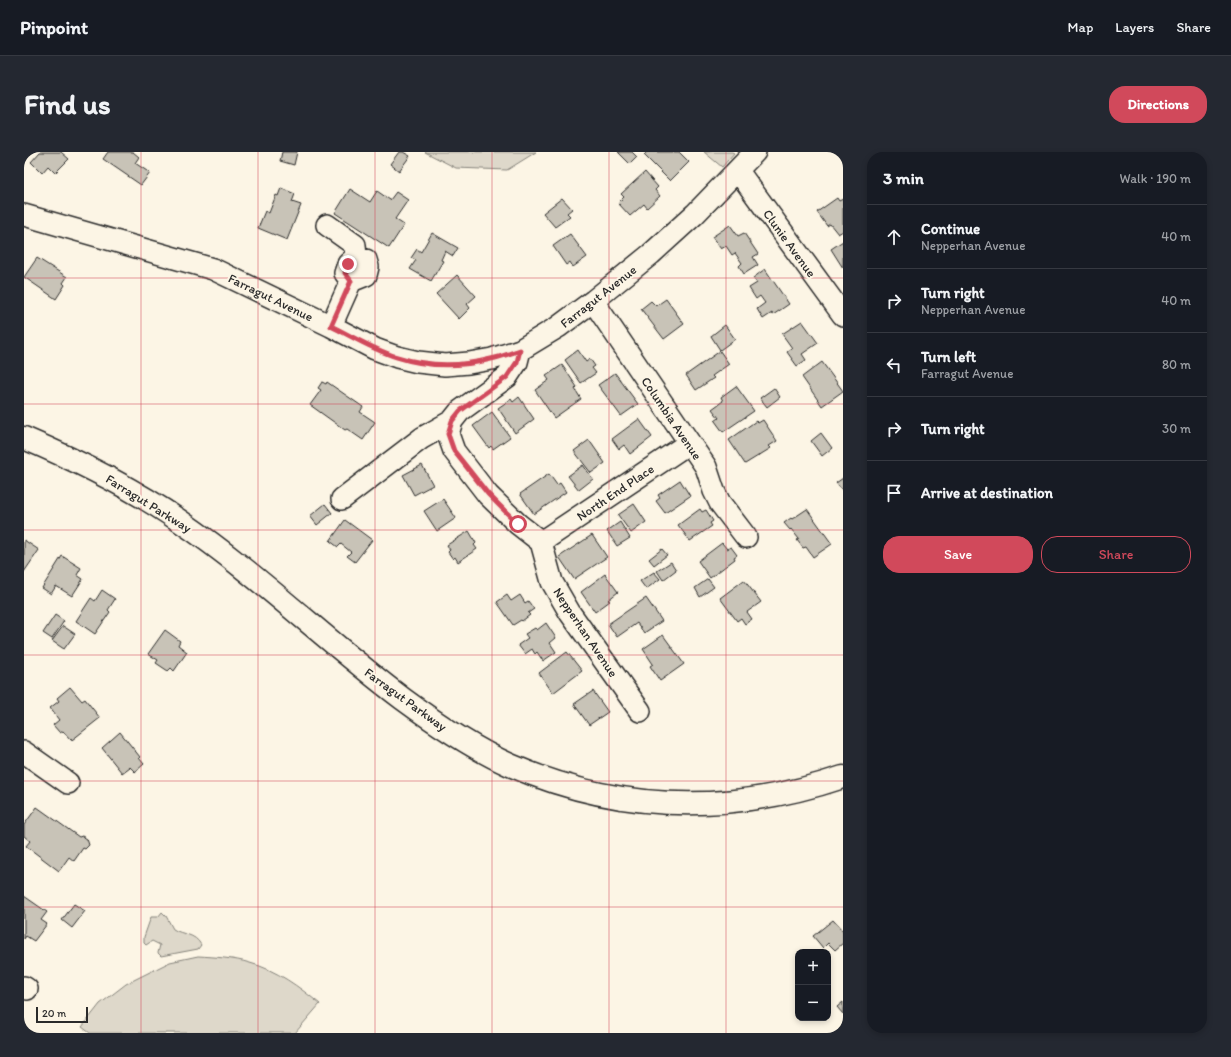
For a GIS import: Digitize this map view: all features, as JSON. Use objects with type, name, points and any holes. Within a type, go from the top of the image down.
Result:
[{"type":"main road","name":"Farragut Parkway","points":[[24,438],[101,474],[181,521],[234,561],[401,698],[452,733],[509,764],[568,786],[623,798],[661,803],[694,804],[757,799],[790,793],[843,777]]},
{"type":"street","name":"Farragut Avenue","points":[[24,215],[213,269],[375,349],[397,357],[418,362],[445,365],[469,363],[492,359],[520,350],[558,327],[593,301],[657,249],[696,214],[755,152]]},
{"type":"street","name":"Clunie Avenue","points":[[738,171],[843,315]]},
{"type":"street","points":[[327,225],[355,245],[356,257],[348,264],[345,273],[351,281],[331,326]]},
{"type":"street","name":"Columbia Avenue","points":[[593,301],[688,443],[706,467],[714,491],[720,503],[746,537]]},
{"type":"street","points":[[520,350],[517,362],[507,377],[460,411],[452,421],[448,434],[454,451],[488,494],[518,524],[541,542]]},
{"type":"street","points":[[342,499],[422,438],[452,421]]},
{"type":"street","name":"North End Place","points":[[541,542],[688,443]]},
{"type":"street","name":"Nepperhan Avenue","points":[[541,542],[552,582],[570,613],[640,711]]},
{"type":"street","points":[[24,752],[68,783]]},
{"type":"shaded area","points":[[425,152],[536,152],[507,170],[456,168]]},
{"type":"shaded area","points":[[704,152],[732,152],[734,153],[722,167]]},
{"type":"shaded area","points":[[162,912],[173,929],[192,936],[198,941],[201,945],[198,949],[161,956],[158,953],[160,945],[152,941],[146,945],[144,943],[144,937],[151,917],[158,917]]},
{"type":"shaded area","points":[[198,956],[244,961],[260,966],[287,980],[320,1004],[295,1033],[90,1033],[82,1027],[100,1004],[126,984],[170,962]]},
{"type":"building","points":[[40,152],[61,152],[69,159],[55,173],[48,166],[42,173],[31,162]]},
{"type":"building","points":[[108,152],[133,152],[139,157],[135,163],[150,173],[141,185],[103,159]]},
{"type":"building","points":[[282,152],[297,152],[294,165],[280,161]]},
{"type":"building","points":[[399,152],[403,152],[410,156],[399,171],[390,164]]},
{"type":"building","points":[[618,152],[632,152],[637,157],[630,164]]},
{"type":"building","points":[[647,152],[679,152],[689,162],[670,181],[644,155]]},
{"type":"building","points":[[645,172],[658,187],[655,190],[660,196],[647,208],[644,204],[630,216],[618,203],[624,197],[621,194]]},
{"type":"building","points":[[281,188],[295,194],[292,202],[301,205],[287,240],[258,228],[265,211],[269,213],[276,195],[278,196]]},
{"type":"building","points":[[350,189],[370,202],[377,191],[390,200],[396,192],[408,200],[395,219],[404,225],[389,248],[335,213]]},
{"type":"building","points":[[562,198],[572,209],[567,213],[570,216],[555,227],[543,213]]},
{"type":"building","points":[[837,198],[839,201],[843,199],[843,231],[838,234],[830,224],[827,226],[817,212]]},
{"type":"building","points":[[730,225],[738,236],[744,233],[758,254],[753,257],[758,265],[744,274],[739,266],[742,263],[735,253],[732,255],[726,246],[721,249],[712,237]]},
{"type":"building","points":[[432,233],[458,248],[453,256],[445,251],[441,260],[443,261],[431,281],[410,269],[416,260],[411,258],[417,249],[421,252]]},
{"type":"building","points":[[570,234],[587,257],[573,267],[570,262],[566,265],[553,246]]},
{"type":"building","points":[[843,241],[843,268],[831,249]]},
{"type":"building","points":[[37,258],[67,277],[63,283],[65,285],[56,299],[24,277]]},
{"type":"building","points":[[765,269],[789,304],[773,315],[772,313],[763,319],[757,309],[765,303],[760,296],[756,299],[749,288],[757,283],[753,278]]},
{"type":"building","points":[[457,275],[476,296],[467,304],[470,308],[459,319],[436,294]]},
{"type":"building","points":[[666,299],[684,324],[664,339],[641,309],[651,301],[656,306]]},
{"type":"building","points":[[802,321],[818,343],[802,354],[806,360],[797,366],[787,352],[792,348],[782,334]]},
{"type":"building","points":[[725,325],[735,339],[720,350],[711,336]]},
{"type":"building","points":[[578,350],[586,362],[590,359],[595,366],[592,368],[596,373],[581,383],[565,360]]},
{"type":"building","points":[[720,351],[729,364],[712,376],[714,378],[696,390],[686,375]]},
{"type":"building","points":[[822,362],[843,391],[822,406],[802,377]]},
{"type":"building","points":[[562,365],[577,387],[575,389],[581,399],[554,418],[535,390],[549,380],[546,376]]},
{"type":"building","points":[[615,373],[638,404],[621,416],[598,385]]},
{"type":"building","points":[[322,382],[326,384],[327,382],[363,407],[360,412],[375,422],[363,440],[347,429],[345,430],[310,405],[321,390],[318,388]]},
{"type":"building","points":[[736,386],[754,411],[723,432],[715,421],[719,418],[712,409],[723,401],[721,397]]},
{"type":"building","points":[[774,388],[780,397],[767,407],[760,398]]},
{"type":"building","points":[[519,397],[534,419],[515,433],[498,408],[511,399],[513,402]]},
{"type":"building","points":[[492,412],[510,437],[493,449],[491,446],[489,448],[473,426]]},
{"type":"building","points":[[639,419],[652,437],[630,454],[624,445],[619,449],[612,439]]},
{"type":"building","points":[[763,420],[777,441],[769,446],[771,448],[745,464],[729,440],[756,421],[758,423]]},
{"type":"building","points":[[821,433],[832,448],[822,456],[811,441]]},
{"type":"building","points":[[589,440],[605,463],[591,473],[574,451]]},
{"type":"building","points":[[422,465],[433,485],[414,495],[403,475]]},
{"type":"building","points":[[583,465],[593,479],[579,490],[568,476]]},
{"type":"building","points":[[549,474],[557,485],[560,483],[566,492],[534,514],[520,494]]},
{"type":"building","points":[[843,478],[843,491],[836,483]]},
{"type":"building","points":[[680,480],[690,496],[665,513],[656,501],[660,498],[658,495]]},
{"type":"building","points":[[443,499],[456,518],[437,531],[424,511]]},
{"type":"building","points":[[325,504],[332,513],[317,525],[310,516]]},
{"type":"building","points":[[634,504],[646,522],[631,533],[618,515]]},
{"type":"building","points":[[700,509],[702,512],[706,510],[713,521],[710,523],[712,526],[690,541],[678,525]]},
{"type":"building","points":[[807,509],[832,544],[813,557],[806,547],[803,548],[797,540],[799,539],[784,523]]},
{"type":"building","points":[[345,520],[372,540],[355,562],[347,556],[351,552],[341,544],[338,547],[330,541]]},
{"type":"building","points":[[620,522],[630,538],[617,546],[607,531]]},
{"type":"building","points":[[469,531],[476,543],[474,545],[477,549],[458,562],[455,557],[453,559],[448,552],[450,550],[447,545]]},
{"type":"building","points":[[592,535],[607,557],[574,579],[559,557]]},
{"type":"building","points":[[24,540],[39,550],[24,572]]},
{"type":"building","points":[[722,543],[727,549],[731,547],[737,555],[734,557],[735,559],[710,578],[698,561]]},
{"type":"building","points":[[662,549],[667,555],[654,565],[649,559]]},
{"type":"building","points":[[62,556],[81,568],[77,575],[83,579],[72,596],[56,586],[51,594],[42,588]]},
{"type":"building","points":[[671,562],[676,570],[663,580],[657,571]]},
{"type":"building","points":[[654,572],[660,579],[646,589],[640,581]]},
{"type":"building","points":[[605,574],[618,592],[608,600],[610,601],[595,612],[581,592]]},
{"type":"building","points":[[708,579],[714,587],[700,597],[695,588]]},
{"type":"building","points":[[744,580],[761,602],[747,612],[752,619],[745,624],[741,618],[737,621],[720,598]]},
{"type":"building","points":[[102,590],[115,599],[108,610],[110,612],[95,634],[76,621],[91,598],[95,601]]},
{"type":"building","points":[[507,595],[511,601],[520,595],[525,603],[528,601],[534,609],[528,613],[530,615],[513,625],[497,602]]},
{"type":"building","points":[[646,598],[662,621],[644,633],[637,623],[617,637],[608,624]]},
{"type":"building","points":[[55,615],[64,621],[52,639],[43,633]]},
{"type":"building","points":[[546,623],[556,638],[550,643],[556,652],[543,661],[537,652],[535,654],[532,649],[525,654],[518,645],[528,638],[525,634],[535,628],[537,630]]},
{"type":"building","points":[[63,626],[75,634],[64,649],[52,641]]},
{"type":"building","points":[[165,630],[180,641],[178,645],[187,652],[174,671],[171,668],[168,671],[156,663],[158,660],[148,654]]},
{"type":"building","points":[[663,635],[684,664],[660,681],[650,666],[653,664],[643,649]]},
{"type":"building","points":[[567,652],[582,671],[553,693],[539,673]]},
{"type":"building","points":[[70,687],[82,701],[85,699],[100,718],[72,740],[63,731],[60,733],[53,725],[59,720],[50,708],[59,701],[57,698]]},
{"type":"building","points":[[593,691],[608,712],[589,725],[574,704]]},
{"type":"building","points":[[120,732],[144,764],[135,772],[130,767],[122,773],[102,748]]},
{"type":"building","points":[[37,807],[79,837],[82,836],[87,839],[89,845],[85,849],[83,848],[74,861],[69,857],[59,871],[26,846],[30,841],[24,836],[24,825]]},
{"type":"building","points":[[24,896],[47,912],[41,920],[47,924],[34,941],[26,936],[24,939]]},
{"type":"building","points":[[74,904],[85,911],[72,928],[62,920]]},
{"type":"building","points":[[833,920],[843,931],[843,943],[835,950],[828,943],[823,948],[813,936]]},
{"type":"building","points":[[843,1002],[843,1014],[837,1007]]},
{"type":"route","points":[[348,264],[345,273],[351,281],[331,326],[375,349],[397,357],[418,362],[445,365],[492,359],[520,350],[517,362],[507,377],[460,411],[452,421],[448,434],[454,451],[488,494],[518,524]]}]
